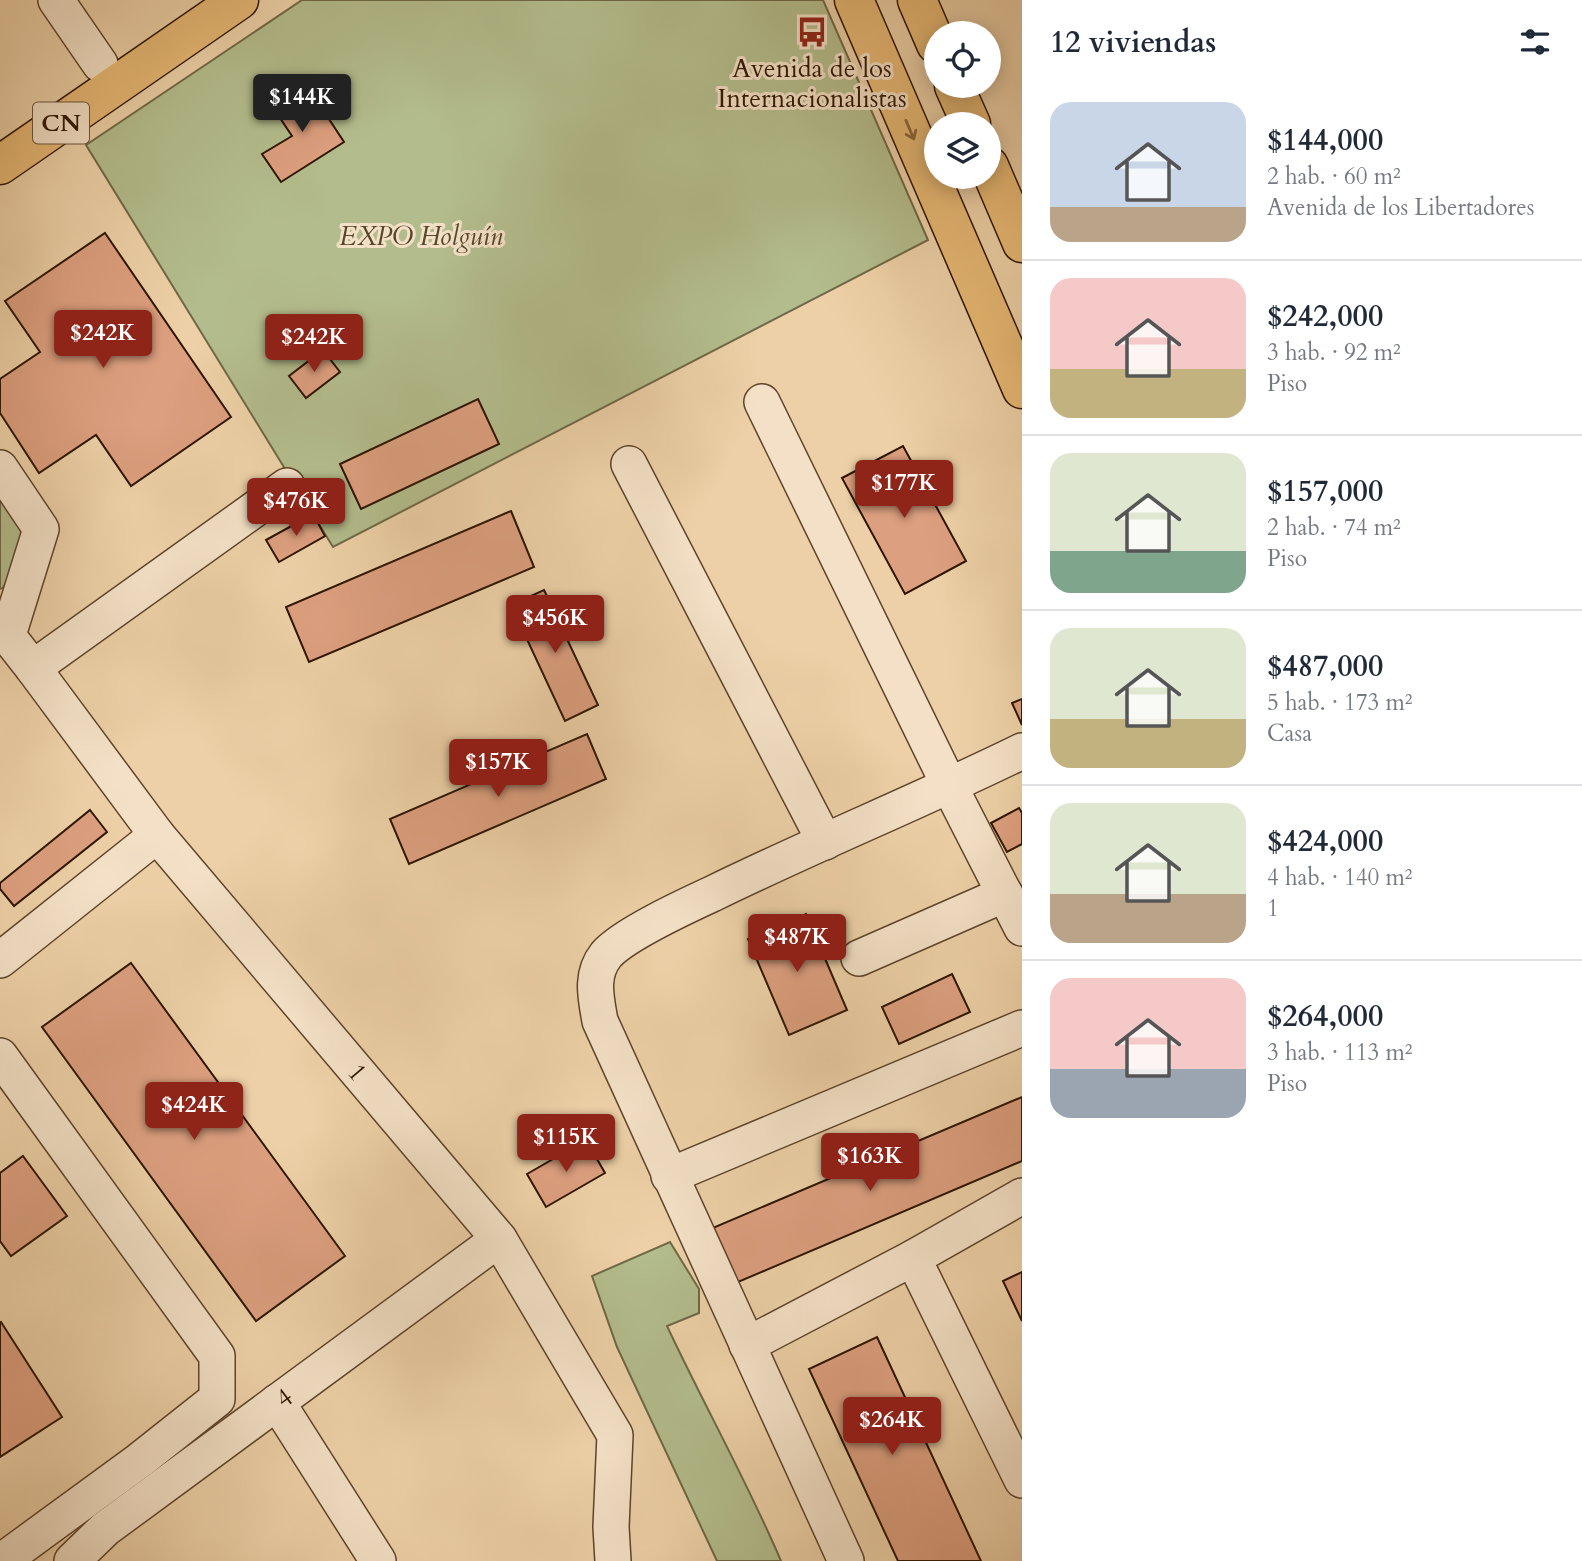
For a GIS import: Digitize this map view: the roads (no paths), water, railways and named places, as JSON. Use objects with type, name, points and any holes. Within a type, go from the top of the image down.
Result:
[{"type":"main road","name":"CN","points":[[0,165],[239,0]]},
{"type":"main road","points":[[854,0],[1022,389]]},
{"type":"main road","points":[[917,0],[926,21]]},
{"type":"main road","points":[[999,189],[1022,243]]},
{"type":"street","points":[[56,0],[100,64]]},
{"type":"street","points":[[762,402],[1022,928]]},
{"type":"street","points":[[629,464],[825,842]]},
{"type":"street","points":[[0,468],[41,529],[4,631]]},
{"type":"street","points":[[33,668],[287,486]]},
{"type":"street","name":"1","points":[[4,631],[157,835],[499,1239],[615,1435],[611,1527],[613,1561]]},
{"type":"street","points":[[846,1561],[600,1021],[595,989],[596,971],[607,954],[634,935],[686,906],[1022,751]]},
{"type":"street","points":[[0,960],[157,835]]},
{"type":"street","points":[[859,958],[1005,894]]},
{"type":"street","points":[[669,1176],[1022,1028]]},
{"type":"street","points":[[0,1056],[217,1356],[216,1399],[140,1460],[2,1561]]},
{"type":"street","points":[[747,1345],[913,1258],[1022,1196]]},
{"type":"street","name":"4","points":[[72,1561],[105,1529],[499,1239]]},
{"type":"street","points":[[913,1258],[1022,1480]]},
{"type":"street","points":[[277,1402],[378,1561]]},
{"type":"place","name":"Avenida de los Internacionalistas","points":[[812,32]]},
{"type":"park label","name":"EXPO Holguín","points":[[421,236]]}]
